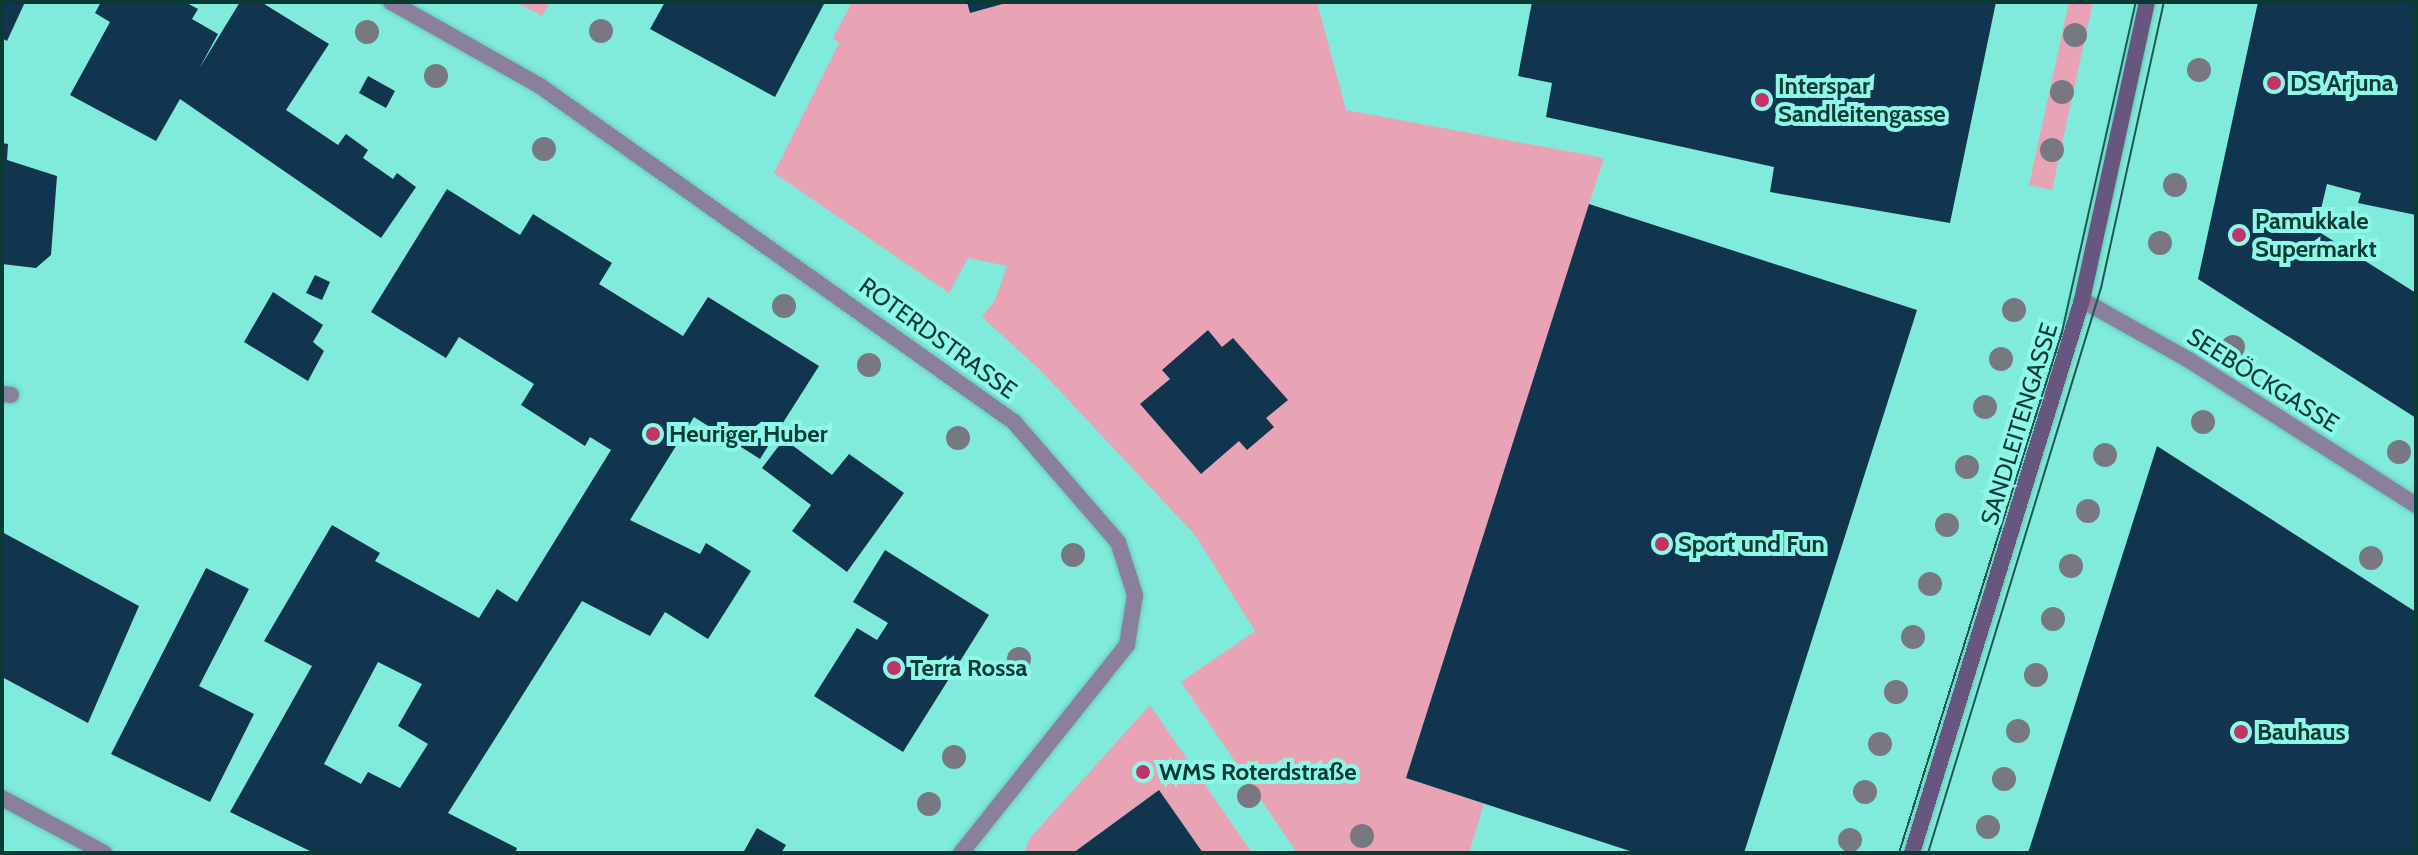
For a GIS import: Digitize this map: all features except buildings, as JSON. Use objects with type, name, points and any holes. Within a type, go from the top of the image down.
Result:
[{"type":"main road","name":"SANDLEITENGASSE","points":[[1912,853],[2082,300],[2147,2]]},
{"type":"street","name":"ROTERDSTRASSE","points":[[391,2],[540,86],[1014,422],[1118,542],[1135,595],[1127,645],[961,853]]},
{"type":"street","name":"SEEBÖCKGASSE","points":[[2082,300],[2189,360],[2416,505]]},
{"type":"street","points":[[2,798],[104,853]]},
{"type":"shaded area","points":[[516,2],[550,2],[542,16]]},
{"type":"shaded area","points":[[852,2],[967,2],[971,13],[1008,2],[1317,2],[1346,110],[1604,158],[1406,778],[1484,804],[1469,853],[1297,853],[1181,682],[1255,631],[1195,535],[1041,371],[982,317],[995,300],[1007,266],[968,258],[949,293],[774,173],[839,43],[833,38]]},
{"type":"shaded area","points":[[2069,2],[2093,2],[2052,190],[2029,185]]},
{"type":"shaded area","name":"WMS Roterdstraße","points":[[1150,705],[1252,853],[1203,853],[1159,790],[1073,853],[1024,853],[1029,839]]},
{"type":"tram line","points":[[1899,853],[2062,332],[2136,2]]},
{"type":"tram line","points":[[1928,853],[2101,288],[2164,2]]},
{"type":"place","name":"DS Arjuna","points":[[2274,83]]},
{"type":"place","name":"Interspar Sandleitengasse","points":[[1762,100]]},
{"type":"place","name":"Pamukkale Supermarkt","points":[[2239,235]]},
{"type":"place","name":"Heuriger Huber","points":[[653,434]]},
{"type":"place","name":"Sport und Fun","points":[[1662,544]]},
{"type":"place","name":"Terra Rossa","points":[[894,668]]},
{"type":"place","name":"Bauhaus","points":[[2241,732]]},
{"type":"place","name":"WMS Roterdstraße","points":[[1143,772]]}]
